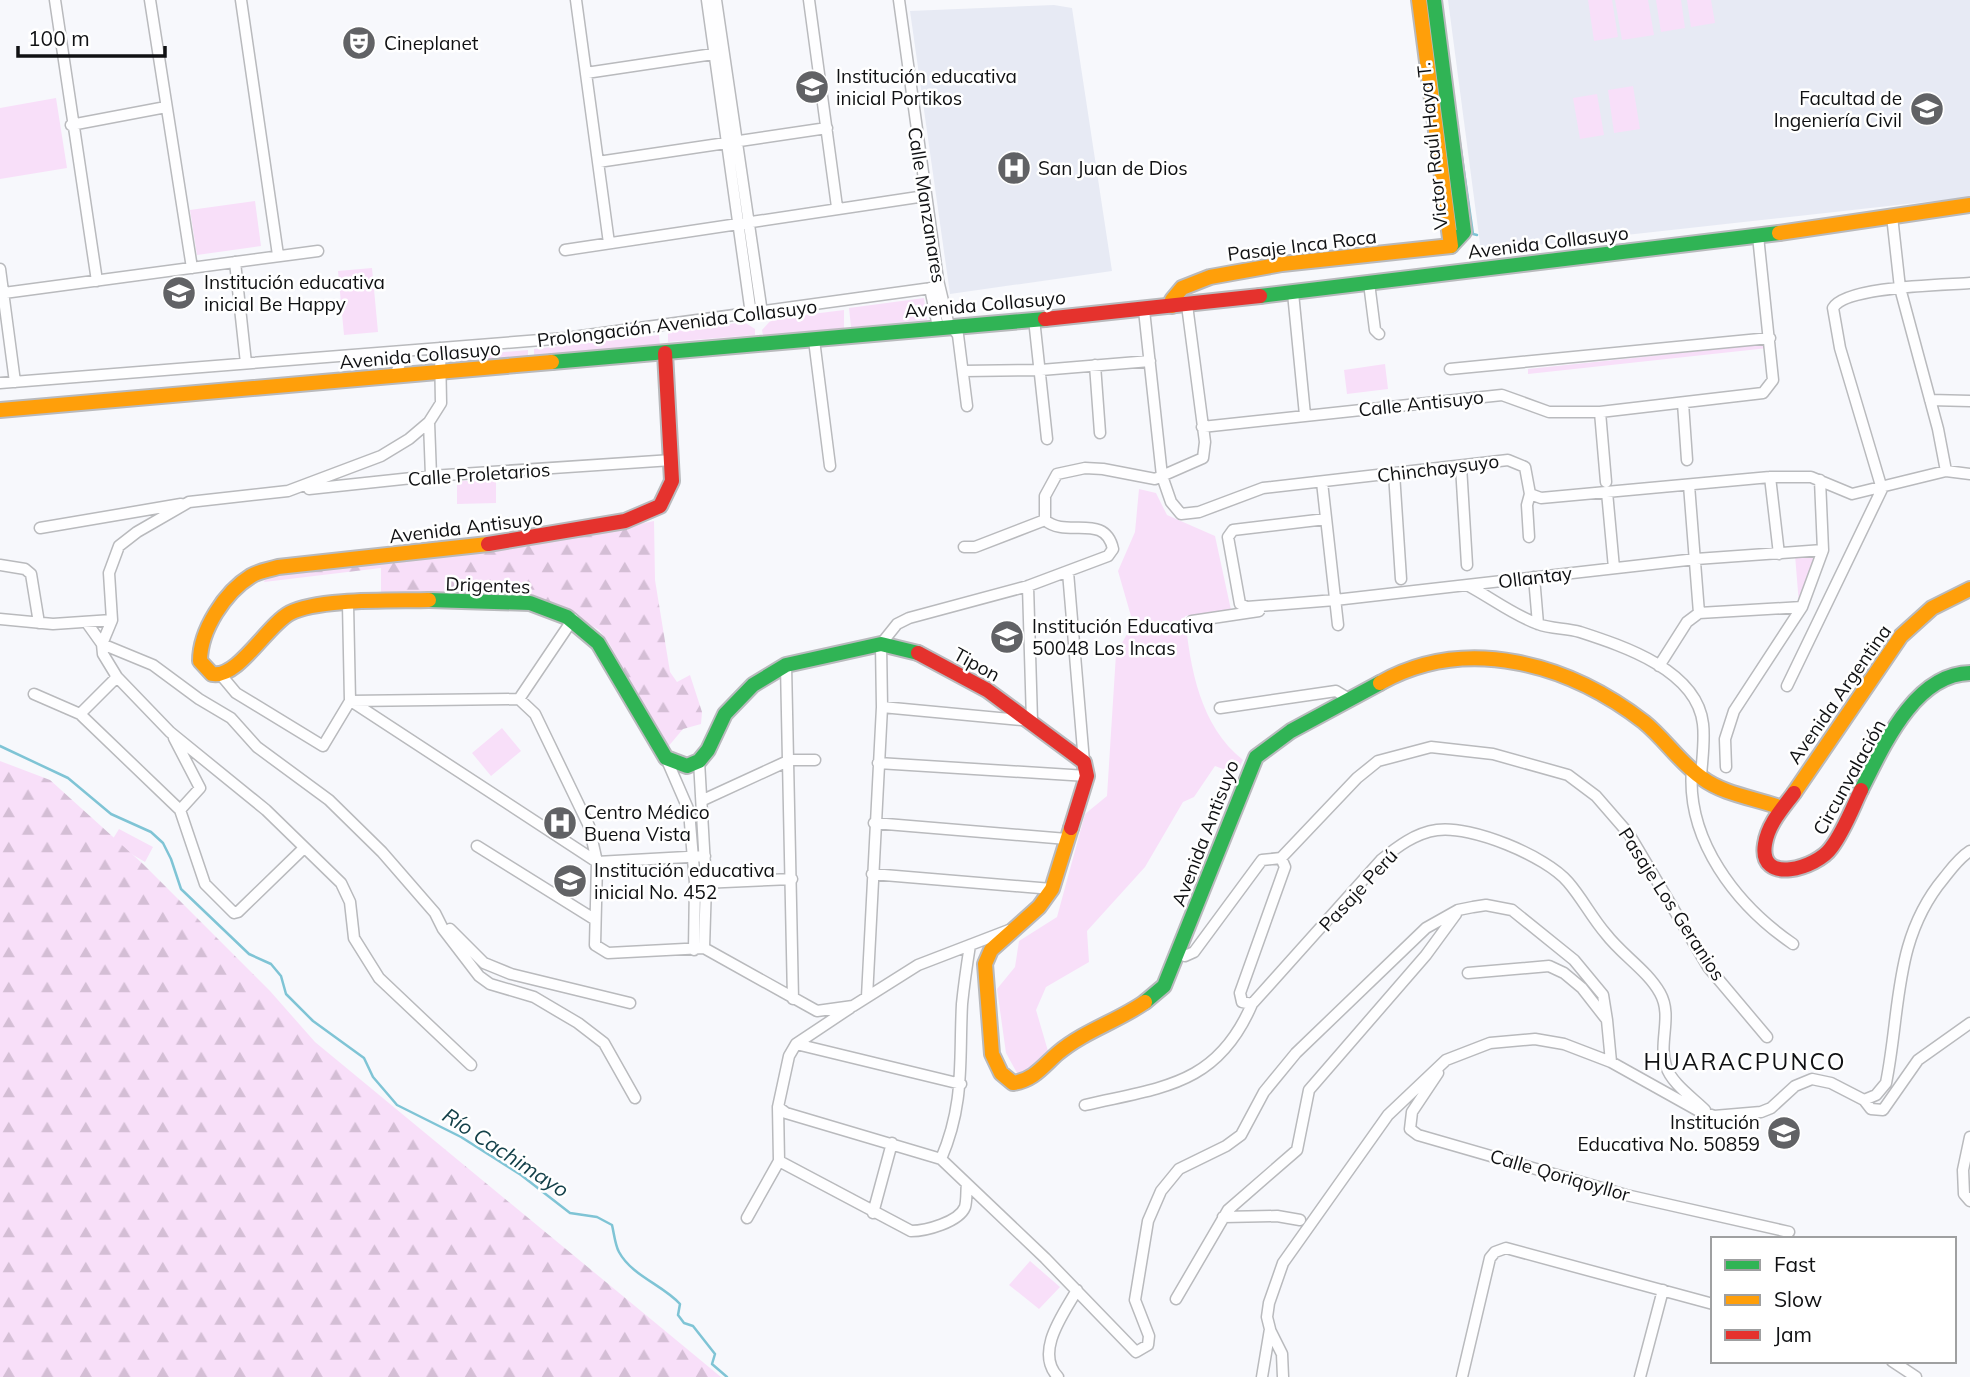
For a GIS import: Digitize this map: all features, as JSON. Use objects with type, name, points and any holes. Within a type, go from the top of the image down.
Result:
[{"type":"main road","name":"Victor Raúl Haya T.","points":[[1419,0],[1448,169],[1464,232],[1451,246]]},
{"type":"main road","name":"Victor Raúl Haya T.","points":[[1434,0],[1448,169]]},
{"type":"main road","name":"Avenida Collasuyo","points":[[0,410],[1144,310],[1758,236],[1970,205]]},
{"type":"main road","name":"Pasaje Inca Roca","points":[[1172,306],[1172,300],[1182,288],[1210,277],[1282,264],[1451,246]]},
{"type":"main road","name":"Avenida Antisuyo","points":[[221,675],[211,675],[202,668],[197,649],[208,626],[229,597],[252,575],[278,567],[309,563],[482,547],[640,517],[658,508],[667,498],[671,460],[664,353]]},
{"type":"main road","name":"Avenida Argentina","points":[[1782,808],[1901,636],[1926,610],[1951,594],[1970,589]]},
{"type":"main road","name":"Drigentes","points":[[221,675],[233,668],[256,641],[292,612],[348,604],[531,604],[573,619],[598,643],[666,758]]},
{"type":"main road","name":"Tipon","points":[[699,761],[725,715],[753,685],[786,665],[881,644],[914,652],[987,690],[1032,722],[1085,769]]},
{"type":"main road","name":"Avenida Antisuyo","points":[[1017,927],[991,950],[984,978],[992,1054],[1001,1073],[1013,1083],[1033,1079],[1060,1050],[1088,1031],[1156,995],[1171,975],[1251,765],[1283,735],[1395,675],[1428,662],[1462,657],[1496,659],[1559,672],[1606,696],[1646,723],[1696,773],[1712,785],[1782,808]]},
{"type":"main road","name":"Circunvalación","points":[[1782,808],[1766,835],[1763,850],[1767,860],[1785,871],[1816,864],[1831,849],[1891,737],[1921,695],[1940,678],[1970,673]]},
{"type":"main road","points":[[666,758],[687,766],[699,761]]},
{"type":"main road","points":[[1017,927],[1039,907],[1052,889],[1085,769]]},
{"type":"street","points":[[55,0],[71,125],[97,281]]},
{"type":"street","points":[[150,0],[192,268]]},
{"type":"street","points":[[241,0],[278,255]]},
{"type":"street","points":[[576,0],[609,243]]},
{"type":"street","points":[[707,0],[719,53]]},
{"type":"street","points":[[716,0],[719,53],[731,141],[762,313]]},
{"type":"street","points":[[809,0],[837,207]]},
{"type":"street","name":"Calle Manzanares","points":[[899,0],[935,288],[944,327],[958,335],[967,406]]},
{"type":"street","points":[[586,73],[719,53]]},
{"type":"street","points":[[71,125],[166,107]]},
{"type":"street","points":[[598,162],[827,128]]},
{"type":"street","points":[[565,250],[837,207],[925,196]]},
{"type":"street","points":[[1892,216],[1900,288],[1946,471]]},
{"type":"street","points":[[744,221],[751,314]]},
{"type":"street","points":[[1450,369],[1770,338],[1758,236]]},
{"type":"street","points":[[4,293],[318,251]]},
{"type":"street","points":[[235,262],[246,363]]},
{"type":"street","points":[[0,269],[15,382]]},
{"type":"street","points":[[1369,283],[1375,330],[1379,334]]},
{"type":"street","points":[[1787,686],[1882,489],[1840,348],[1833,308],[1840,299],[1900,288],[1970,283]]},
{"type":"street","name":"Prolongación Avenida Collasuyo","points":[[0,383],[566,338],[935,288]]},
{"type":"street","points":[[1293,293],[1305,415]]},
{"type":"street","points":[[1045,520],[1045,496],[1057,474],[1085,468],[1119,470],[1151,479],[1162,477],[1203,458],[1205,442],[1187,305]]},
{"type":"street","points":[[1144,310],[1162,477]]},
{"type":"street","points":[[1034,319],[1047,439]]},
{"type":"street","name":"Calle Antisuyo","points":[[1202,427],[1502,395],[1549,412],[1600,412],[1763,393],[1773,380],[1770,338]]},
{"type":"street","points":[[814,340],[830,466]]},
{"type":"street","points":[[40,528],[189,502],[288,491],[381,456],[409,439],[429,422],[440,403],[440,348]]},
{"type":"street","points":[[394,377],[406,351]]},
{"type":"street","points":[[963,371],[1041,370],[1150,361]]},
{"type":"street","points":[[1096,365],[1100,433]]},
{"type":"street","points":[[1930,400],[1970,401]]},
{"type":"street","points":[[1683,403],[1687,460]]},
{"type":"street","points":[[1600,412],[1614,568]]},
{"type":"street","points":[[429,422],[430,476]]},
{"type":"street","name":"Calle Proletarios","points":[[288,491],[430,476],[671,460]]},
{"type":"street","name":"Chinchaysuyo","points":[[1162,477],[1176,510],[1190,514],[1263,488],[1508,460],[1518,462],[1528,471],[1530,494]]},
{"type":"street","points":[[1461,466],[1467,565]]},
{"type":"street","points":[[1528,537],[1527,505],[1530,494],[1541,498],[1606,487],[1811,477],[1852,494],[1882,489],[1946,471],[1970,474]]},
{"type":"street","points":[[1394,473],[1401,579]]},
{"type":"street","points":[[1770,477],[1779,554]]},
{"type":"street","points":[[1726,767],[1725,739],[1734,711],[1802,607],[1823,550],[1820,480]]},
{"type":"street","points":[[1322,482],[1338,625]]},
{"type":"street","points":[[1689,485],[1699,613]]},
{"type":"street","points":[[102,644],[112,620],[109,573],[119,546],[189,502]]},
{"type":"street","name":"Ollantay","points":[[1326,519],[1241,527],[1228,537],[1237,598],[1247,607],[1335,600],[1696,559],[1823,550]]},
{"type":"street","points":[[867,996],[882,707],[881,644],[897,624],[909,618],[1028,586],[1092,565],[1108,556],[1113,549],[1109,536],[1103,531],[1091,527],[1060,528],[1045,520],[975,547],[964,547]]},
{"type":"street","points":[[0,565],[25,569],[31,574],[39,623]]},
{"type":"street","points":[[878,763],[1085,769],[1068,572]]},
{"type":"street","points":[[1534,577],[1538,624]]},
{"type":"street","points":[[1466,585],[1538,624],[1577,631],[1615,644],[1659,666],[1681,682],[1698,706],[1703,722],[1696,773],[1690,793],[1701,838],[1737,894],[1793,944]]},
{"type":"street","points":[[882,707],[1032,722],[1028,586]]},
{"type":"street","points":[[1192,621],[1335,600]]},
{"type":"street","points":[[221,675],[236,692],[323,746],[350,701],[348,604]]},
{"type":"street","points":[[1659,666],[1687,622],[1699,613],[1802,607]]},
{"type":"street","points":[[0,619],[39,623],[112,620]]},
{"type":"street","points":[[519,699],[573,619]]},
{"type":"street","points":[[87,623],[102,644],[107,663],[117,677],[170,732],[266,810],[347,892],[354,938],[379,978],[471,1065]]},
{"type":"street","points":[[102,644],[153,665],[199,699],[232,718],[257,747],[329,800],[382,852],[435,913],[484,963],[511,974],[629,1003]]},
{"type":"street","points":[[786,665],[793,999]]},
{"type":"street","points":[[80,714],[117,677]]},
{"type":"street","points":[[1220,708],[1336,691],[1351,700]]},
{"type":"street","points":[[34,694],[80,714],[180,810],[205,884],[234,912],[238,912],[304,848]]},
{"type":"street","points":[[350,701],[519,699],[536,714],[583,814],[597,862],[594,919],[595,945],[599,950],[608,953],[699,949],[817,1011],[853,1006]]},
{"type":"street","points":[[350,701],[597,862],[705,856]]},
{"type":"street","points":[[170,732],[200,788],[180,810]]},
{"type":"street","name":"Pasaje Los Geranios","points":[[1281,858],[1357,778],[1377,761],[1431,747],[1493,754],[1567,775],[1596,796],[1629,834],[1708,967],[1767,1037]]},
{"type":"street","points":[[666,758],[686,798],[694,856],[699,949]]},
{"type":"street","points":[[703,800],[790,760],[815,760]]},
{"type":"street","points":[[699,761],[706,883],[699,949]]},
{"type":"street","points":[[874,823],[1067,839]]},
{"type":"street","name":"Pasaje Perú","points":[[1085,1105],[1194,1077],[1229,1045],[1242,1028],[1252,1004],[1381,860],[1401,844],[1437,830],[1482,835],[1544,863],[1567,881],[1606,935],[1646,975],[1664,1000],[1666,1016],[1662,1050],[1666,1067],[1710,1115]]},
{"type":"street","points":[[477,846],[594,919]]},
{"type":"street","points":[[1864,1100],[1876,1095],[1886,1083],[1903,963],[1911,929],[1928,897],[1961,858],[1970,852]]},
{"type":"street","points":[[1179,953],[1187,956],[1198,948],[1262,860],[1281,858],[1285,867],[1240,993],[1242,1002],[1252,1004]]},
{"type":"street","points":[[872,874],[1052,889]]},
{"type":"street","points":[[695,883],[792,879]]},
{"type":"street","points":[[778,1107],[786,1113],[941,1158],[1077,1290],[1129,1348],[1136,1352],[1143,1350],[1149,1336],[1135,1300],[1148,1221],[1161,1191],[1179,1169],[1226,1146],[1241,1135],[1265,1092],[1297,1053],[1426,928],[1458,911],[1486,905],[1512,910],[1574,961],[1603,995],[1611,1062]]},
{"type":"street","points":[[1177,1299],[1223,1217],[1297,1150],[1309,1090],[1426,955],[1458,911]]},
{"type":"street","points":[[435,913],[443,929],[490,984],[534,997],[578,1023],[604,1043],[635,1098]]},
{"type":"street","points":[[747,1218],[779,1161],[778,1107],[789,1056],[796,1044],[918,965],[1017,927]]},
{"type":"street","points":[[941,1158],[954,1128],[961,1084],[962,1003],[970,944]]},
{"type":"street","points":[[1468,974],[1549,966],[1564,973],[1582,988],[1607,1020]]},
{"type":"street","points":[[1283,1377],[1282,1354],[1267,1317],[1283,1263],[1388,1115],[1446,1060],[1490,1043],[1535,1039],[1564,1044],[1611,1062],[1710,1115],[1729,1117],[1761,1112],[1771,1108],[1795,1086],[1812,1079],[1831,1083],[1864,1100],[1871,1109],[1883,1110],[1918,1060],[1970,1023]]},
{"type":"street","points":[[796,1044],[961,1084]]},
{"type":"street","name":"Calle Qoriqoyllor","points":[[1446,1060],[1412,1112],[1410,1129],[1418,1135],[1626,1195],[1789,1232]]},
{"type":"street","points":[[1970,1138],[1962,1170],[1964,1194],[1970,1201]]},
{"type":"street","points":[[873,1213],[891,1143]]},
{"type":"street","points":[[779,1161],[911,1231],[922,1231],[959,1215],[965,1206],[967,1184]]},
{"type":"street","points":[[1223,1217],[1277,1216],[1300,1220]]},
{"type":"street","points":[[1461,1377],[1489,1262],[1495,1252],[1506,1248],[1711,1303]]},
{"type":"street","points":[[1058,1377],[1050,1359],[1051,1338],[1077,1290]]},
{"type":"street","points":[[1640,1377],[1663,1290]]},
{"type":"street","points":[[1262,1377],[1270,1329]]},
{"type":"street","points":[[1895,1363],[1916,1377]]},
{"type":"shaded area","points":[[1448,0],[1970,0],[1970,197],[1481,251]]},
{"type":"shaded area","name":"San Juan de Dios","points":[[1054,5],[1072,8],[1112,271],[950,294],[910,11]]},
{"type":"green space","points":[[1588,0],[1612,0],[1618,37],[1594,41]]},
{"type":"green space","points":[[1615,0],[1648,0],[1654,35],[1622,40]]},
{"type":"green space","points":[[1656,0],[1681,0],[1685,28],[1661,32]]},
{"type":"green space","points":[[1687,0],[1711,0],[1715,23],[1691,27]]},
{"type":"green space","points":[[1633,86],[1640,129],[1614,133],[1608,90]]},
{"type":"green space","points":[[1597,94],[1604,135],[1580,139],[1573,98]]},
{"type":"green space","points":[[56,98],[67,168],[0,179],[0,108]]},
{"type":"green space","points":[[255,201],[261,246],[197,255],[190,210]]},
{"type":"green space","points":[[372,268],[378,332],[344,335],[338,271]]},
{"type":"green space","points":[[924,298],[927,320],[851,327],[849,308]]},
{"type":"green space","points":[[844,310],[844,330],[763,336],[762,330],[772,319]]},
{"type":"green space","points":[[744,322],[755,329],[755,335],[668,342],[668,332]]},
{"type":"green space","points":[[659,335],[660,345],[534,357],[534,349]]},
{"type":"green space","points":[[1767,344],[1768,348],[1528,374],[1528,369]]},
{"type":"green space","points":[[528,350],[528,357],[456,364],[456,356]]},
{"type":"green space","points":[[1385,364],[1388,389],[1347,394],[1344,370]]},
{"type":"green space","points":[[496,480],[496,503],[457,504],[457,481]]},
{"type":"green space","points":[[1139,489],[1156,493],[1167,515],[1215,536],[1231,610],[1185,616],[1187,636],[1194,675],[1207,713],[1228,746],[1243,760],[1236,774],[1215,766],[1194,797],[1183,802],[1145,867],[1087,931],[1089,962],[1046,987],[1036,1010],[1048,1051],[1032,1070],[1017,1073],[1006,1053],[997,989],[1015,967],[1019,941],[1057,917],[1085,814],[1107,796],[1116,654],[1133,623],[1118,571],[1135,532]]},
{"type":"green space","points":[[654,521],[655,580],[670,672],[677,682],[690,675],[702,712],[701,724],[683,729],[667,748],[609,643],[599,630],[533,597],[498,593],[408,598],[381,595],[381,568],[264,582],[266,576],[275,573],[521,547]]},
{"type":"green space","points":[[1816,554],[1799,604],[1795,555]]},
{"type":"green space","points":[[502,728],[521,751],[491,776],[472,753]]},
{"type":"green space","points":[[0,761],[50,780],[143,864],[270,991],[315,1042],[721,1377],[0,1377]]},
{"type":"green space","points":[[119,829],[153,847],[145,862],[111,842]]},
{"type":"green space","points":[[1030,1261],[1060,1287],[1039,1309],[1009,1285]]},
{"type":"waterway","points":[[1453,95],[1473,234],[1477,235]]},
{"type":"waterway","name":"Río Cachimayo","points":[[0,746],[68,778],[111,814],[151,832],[163,843],[181,889],[249,954],[271,964],[281,976],[286,994],[313,1021],[364,1058],[373,1077],[397,1105],[461,1137],[521,1175],[570,1213],[597,1217],[612,1225],[618,1249],[625,1260],[680,1304],[678,1315],[684,1323],[693,1326],[715,1354],[712,1364],[727,1377]]},
{"type":"traffic: fast","points":[[1434,0],[1464,232],[1451,246]]},
{"type":"traffic: fast","points":[[1260,296],[1779,233]]},
{"type":"traffic: fast","points":[[552,362],[1045,319]]},
{"type":"traffic: fast","points":[[429,600],[530,603],[567,617],[598,643],[666,758],[687,766],[699,761],[708,750],[725,714],[753,685],[786,665],[881,644],[918,653]]},
{"type":"traffic: fast","points":[[1861,790],[1890,734],[1917,699],[1932,686],[1950,677],[1970,673]]},
{"type":"traffic: fast","points":[[1145,1002],[1164,986],[1256,757],[1291,731],[1380,683]]},
{"type":"traffic: slow","points":[[1419,0],[1451,246]]},
{"type":"traffic: slow","points":[[1779,233],[1970,205]]},
{"type":"traffic: slow","points":[[1172,306],[1172,300],[1182,288],[1210,277],[1282,264],[1451,246]]},
{"type":"traffic: slow","points":[[0,410],[552,362]]},
{"type":"traffic: slow","points":[[429,600],[357,601],[303,608],[281,619],[232,668],[212,674],[200,661],[204,637],[223,602],[241,583],[257,573],[278,567],[488,544]]},
{"type":"traffic: slow","points":[[1794,793],[1901,636],[1932,608],[1970,589]]},
{"type":"traffic: slow","points":[[1380,683],[1413,668],[1447,660],[1516,662],[1550,671],[1615,702],[1644,722],[1694,772],[1711,784],[1782,808]]},
{"type":"traffic: slow","points":[[1071,828],[1052,889],[1039,907],[991,950],[985,964],[992,1054],[1001,1073],[1013,1083],[1020,1081],[1033,1076],[1079,1038],[1145,1002]]},
{"type":"traffic: jam","points":[[1045,319],[1260,296]]},
{"type":"traffic: jam","points":[[488,544],[625,521],[660,506],[672,481],[665,353]]},
{"type":"traffic: jam","points":[[918,653],[987,690],[1084,762],[1087,776],[1071,828]]},
{"type":"traffic: jam","points":[[1794,793],[1773,823],[1765,844],[1765,857],[1770,865],[1779,869],[1802,867],[1824,855],[1840,834],[1861,790]]},
{"type":"place","name":"Cineplanet","points":[[359,43]]},
{"type":"place","name":"Institución educativa inicial Portikos","points":[[812,87]]},
{"type":"place","name":"Facultad de Ingeniería Civil","points":[[1927,109]]},
{"type":"place","name":"San Juan de Dios","points":[[1014,168]]},
{"type":"place","name":"Institución educativa inicial Be Happy","points":[[179,293]]},
{"type":"place","name":"Institución Educativa 50048 Los Incas","points":[[1007,637]]},
{"type":"place","name":"Centro Médico Buena Vista","points":[[560,823]]},
{"type":"place","name":"Institución educativa inicial No. 452","points":[[570,881]]},
{"type":"place","name":"Institución Educativa No. 50859","points":[[1784,1133]]},
{"type":"district","name":"HUARACPUNCO","points":[[1745,1061]]}]
